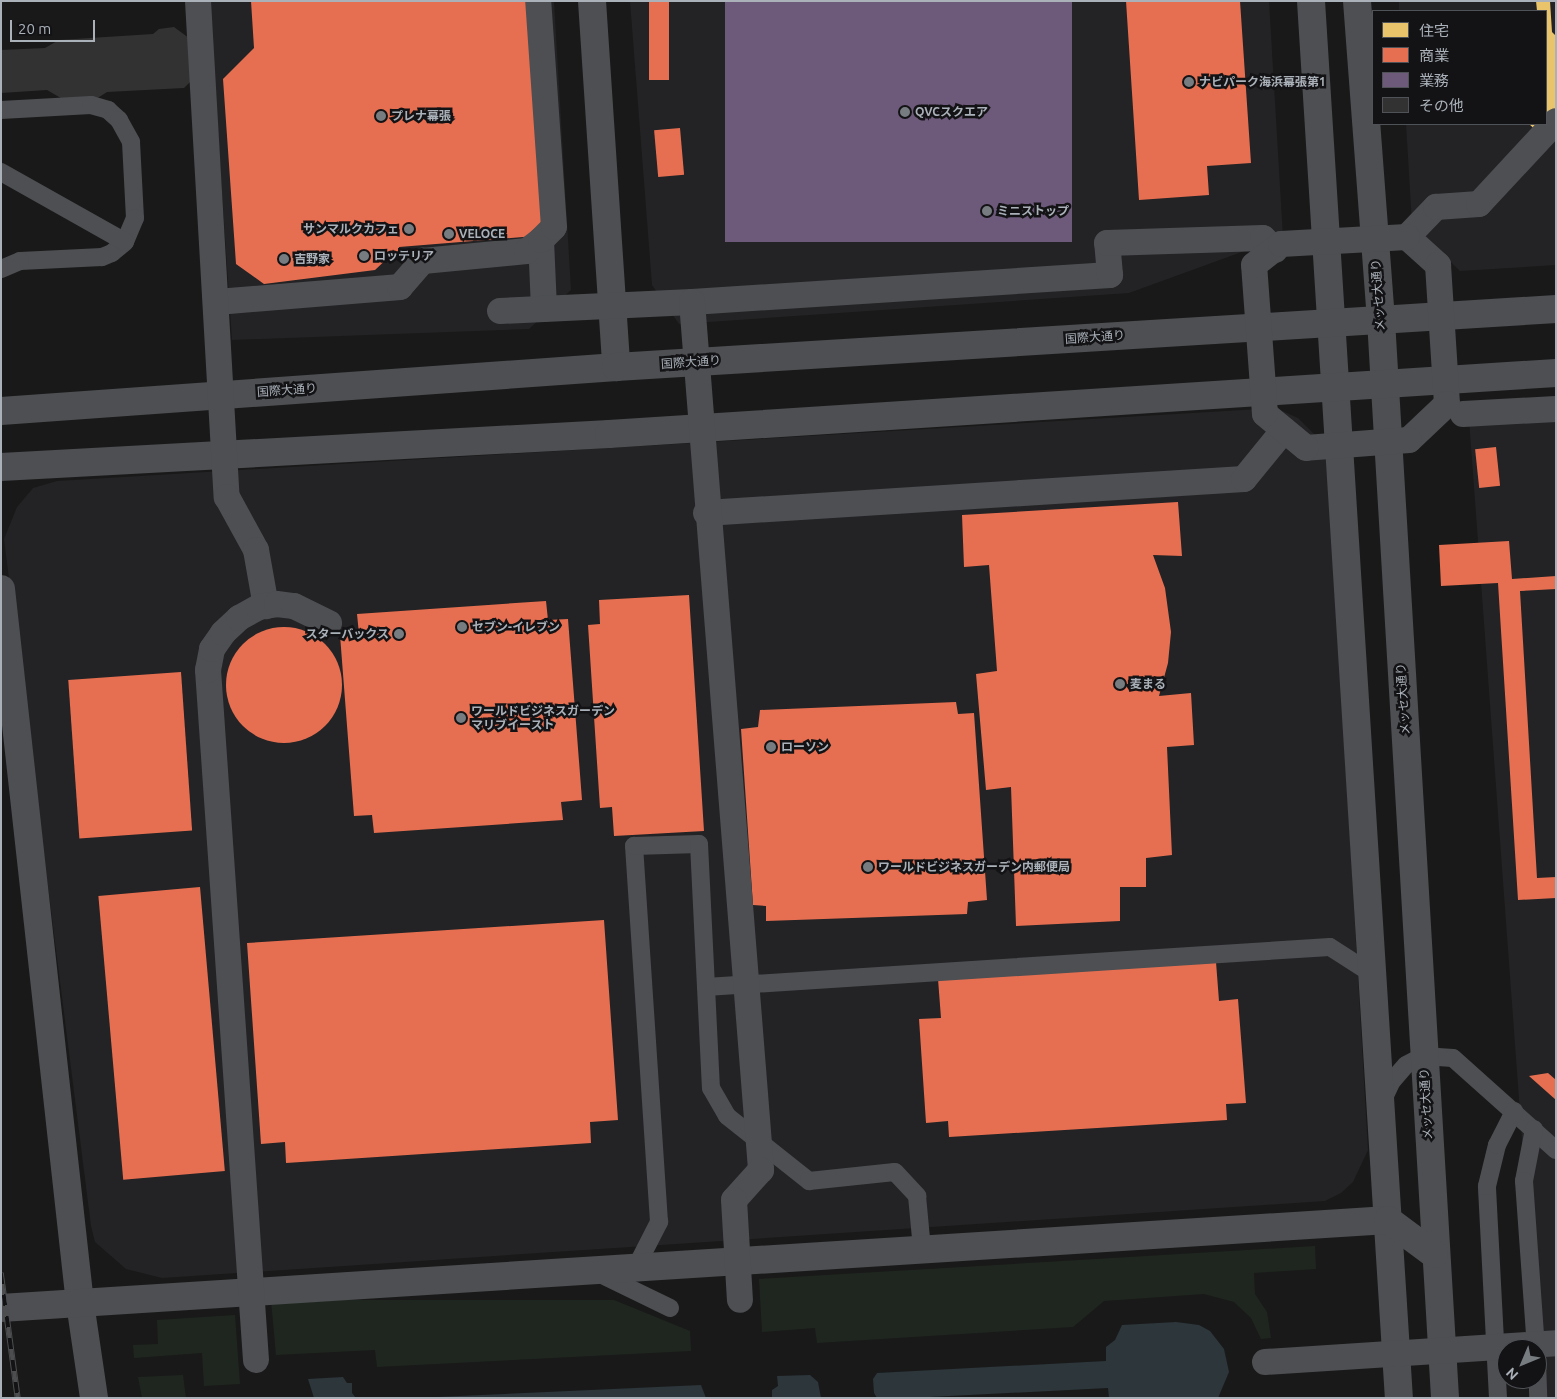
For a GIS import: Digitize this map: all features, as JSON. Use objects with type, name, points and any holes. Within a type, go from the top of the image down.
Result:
[{"type":"street","points":[[198,1],[227,497],[256,550],[266,606]]},
{"type":"street","points":[[216,302],[400,287],[423,261],[527,251],[541,240],[554,227],[538,1]]},
{"type":"street","points":[[592,1],[616,367]]},
{"type":"street","points":[[1311,1],[1399,1398]]},
{"type":"street","name":"メッセ大通り","points":[[1357,1],[1380,320],[1382,383],[1434,1254],[1445,1398]]},
{"type":"street","points":[[1407,237],[1438,266],[1447,404],[1409,440],[1306,448],[1265,414],[1253,283],[1254,265],[1281,244],[1407,237],[1436,207],[1479,204],[1556,121]]},
{"type":"street","points":[[500,311],[692,302],[1110,275],[1107,243],[1263,238],[1275,250]]},
{"type":"street","points":[[541,240],[544,309]]},
{"type":"street","points":[[692,302],[706,513],[761,1170],[734,1200],[740,1300]]},
{"type":"street","name":"国際大通り","points":[[1,411],[616,367],[1556,309]]},
{"type":"street","points":[[1,467],[609,434],[1556,373]]},
{"type":"street","points":[[1463,414],[1556,409]]},
{"type":"street","points":[[706,513],[1244,479],[1284,430]]},
{"type":"street","points":[[1,589],[80,1303],[94,1398]]},
{"type":"street","points":[[256,1360],[208,670],[212,649],[223,633],[239,618],[266,606],[294,606],[329,623]]},
{"type":"street","points":[[1,1308],[1388,1220],[1434,1254]]},
{"type":"street","points":[[1264,1362],[1556,1343]]},
{"type":"lane","points":[[1,110],[91,105],[108,110],[119,120],[131,142],[135,218],[125,242],[102,257],[20,261],[1,269]]},
{"type":"lane","points":[[1,172],[125,242]]},
{"type":"lane","points":[[636,1267],[659,1222],[634,846],[699,844],[711,1088],[727,1116],[809,1181],[895,1172],[917,1196],[922,1249]]},
{"type":"lane","points":[[706,987],[1330,947],[1372,974]]},
{"type":"lane","points":[[1381,1103],[1392,1081],[1406,1065],[1423,1056],[1453,1058],[1514,1110],[1556,1150]]},
{"type":"lane","points":[[1498,1398],[1487,1186],[1497,1145],[1514,1110]]},
{"type":"lane","points":[[1534,1129],[1524,1181],[1535,1339]]},
{"type":"lane","points":[[593,1270],[670,1308]]},
{"type":"shaded area","name":"プレナ幕張","points":[[209,1],[554,1],[571,290],[529,329],[232,340]]},
{"type":"shaded area","points":[[630,1],[1269,1],[1283,237],[1129,293],[679,324],[652,285]]},
{"type":"shaded area","points":[[1399,1],[1556,1],[1556,265],[1460,271],[1412,224],[1406,125],[1547,125],[1547,10],[1399,10]]},
{"type":"shaded area","points":[[1276,408],[1298,418],[1318,438],[1328,459],[1368,1150],[1353,1182],[1341,1193],[1325,1201],[162,1278],[126,1269],[95,1242],[91,1226],[4,539],[17,507],[33,488],[57,481]]},
{"type":"shaded area","points":[[1556,414],[1556,1398],[1541,1398],[1540,1389],[1547,1389],[1547,1339],[1537,1339],[1469,419]]},
{"type":"shaded area","points":[[1315,1246],[1316,1269],[1254,1273],[1255,1294],[1267,1312],[1271,1338],[1261,1339],[1251,1318],[1234,1302],[1204,1294],[1104,1301],[1073,1327],[817,1343],[815,1328],[762,1332],[759,1279]]},
{"type":"shaded area","points":[[271,1300],[614,1300],[690,1331],[691,1351],[377,1367],[375,1350],[276,1355]]},
{"type":"shaded area","points":[[235,1315],[240,1384],[204,1386],[202,1353],[134,1358],[133,1345],[158,1344],[157,1320]]},
{"type":"shaded area","points":[[1176,1322],[1199,1325],[1210,1331],[1224,1349],[1229,1372],[1218,1398],[1109,1398],[1108,1388],[910,1398],[877,1398],[874,1393],[873,1379],[877,1373],[1106,1361],[1106,1347],[1115,1340],[1122,1325]]},
{"type":"shaded area","points":[[183,1375],[186,1398],[142,1398],[138,1377]]},
{"type":"shaded area","points":[[810,1375],[818,1382],[821,1398],[772,1398],[772,1390],[778,1386],[777,1376]]},
{"type":"shaded area","points":[[343,1377],[347,1383],[352,1383],[352,1393],[356,1398],[314,1398],[308,1379]]},
{"type":"shaded area","points":[[701,1385],[706,1398],[414,1398]]},
{"type":"building: 住宅","points":[[1536,1],[1550,1],[1552,32],[1556,36],[1556,135],[1549,142],[1530,125],[1547,125],[1547,10],[1537,10]]},
{"type":"building: 商業","name":"プレナ幕張","points":[[251,1],[528,1],[549,222],[535,236],[399,247],[398,254],[391,255],[375,270],[264,284],[236,264],[223,79],[254,48]]},
{"type":"building: 商業","points":[[649,1],[669,1],[669,80],[649,80]]},
{"type":"building: 商業","name":"ナビパーク海浜幕張第1","points":[[1126,1],[1240,1],[1251,163],[1207,166],[1209,195],[1139,200]]},
{"type":"building: 商業","points":[[680,128],[684,175],[658,177],[654,130]]},
{"type":"building: 商業","points":[[1496,447],[1500,486],[1479,488],[1475,449]]},
{"type":"building: 商業","points":[[1178,502],[1182,556],[1153,555],[1165,588],[1171,632],[1168,663],[1159,696],[1191,693],[1194,745],[1167,747],[1172,855],[1146,858],[1146,887],[1120,887],[1120,921],[1016,926],[1011,787],[986,790],[976,674],[997,671],[989,565],[964,567],[962,515]]},
{"type":"building: 商業","points":[[1509,541],[1512,579],[1556,576],[1556,589],[1520,591],[1537,878],[1556,877],[1556,898],[1518,900],[1498,583],[1441,586],[1439,545]]},
{"type":"building: 商業","points":[[689,595],[704,831],[614,836],[612,807],[600,808],[588,625],[600,624],[599,600]]},
{"type":"building: 商業","name":"ワールドビジネスガーデン マリブイースト","points":[[546,601],[548,620],[568,619],[582,800],[561,802],[563,820],[374,833],[372,815],[354,816],[340,635],[359,634],[357,614]]},
{"type":"building: 商業","points":[[284,627],[306,632],[325,644],[337,663],[342,685],[337,707],[325,726],[306,738],[284,743],[262,738],[243,726],[231,707],[226,685],[231,663],[243,644],[262,632]]},
{"type":"building: 商業","points":[[181,672],[192,831],[79,838],[68,680]]},
{"type":"building: 商業","points":[[956,702],[958,714],[974,713],[987,900],[968,902],[967,914],[766,921],[766,906],[753,905],[741,729],[758,727],[760,710]]},
{"type":"building: 商業","points":[[200,887],[225,1171],[123,1180],[98,896]]},
{"type":"building: 商業","points":[[604,920],[618,1120],[590,1122],[591,1143],[286,1163],[285,1142],[261,1144],[247,943]]},
{"type":"building: 商業","points":[[1216,962],[1219,1001],[1238,999],[1246,1103],[1226,1104],[1227,1120],[949,1137],[948,1121],[926,1123],[919,1019],[941,1018],[938,979]]},
{"type":"building: 商業","points":[[1548,1073],[1556,1080],[1556,1100],[1529,1076]]},
{"type":"building: 業務","name":"QVCスクエア","points":[[725,1],[1072,1],[1072,242],[725,242]]},
{"type":"building: その他","points":[[174,27],[197,44],[199,73],[184,88],[107,92],[96,99],[66,101],[47,90],[1,93],[1,50],[45,48],[59,40],[153,34],[159,29]]},
{"type":"railway","points":[[1,1273],[18,1398]]},
{"type":"place","name":"ナビパーク海浜幕張第1","points":[[1189,82]]},
{"type":"place","name":"QVCスクエア","points":[[905,112]]},
{"type":"place","name":"プレナ幕張","points":[[381,116]]},
{"type":"place","name":"ミニストップ","points":[[987,211]]},
{"type":"place","name":"サンマルクカフェ","points":[[409,229]]},
{"type":"place","name":"VELOCE","points":[[449,234]]},
{"type":"place","name":"ロッテリア","points":[[364,256]]},
{"type":"place","name":"吉野家","points":[[284,259]]},
{"type":"place","name":"セブン-イレブン","points":[[462,627]]},
{"type":"place","name":"スターバックス","points":[[399,634]]},
{"type":"place","name":"麦まる","points":[[1120,684]]},
{"type":"place","name":"ワールドビジネスガーデン マリブイースト","points":[[461,718]]},
{"type":"place","name":"ローソン","points":[[771,747]]},
{"type":"place","name":"ワールドビジネスガーデン内郵便局","points":[[868,867]]}]
